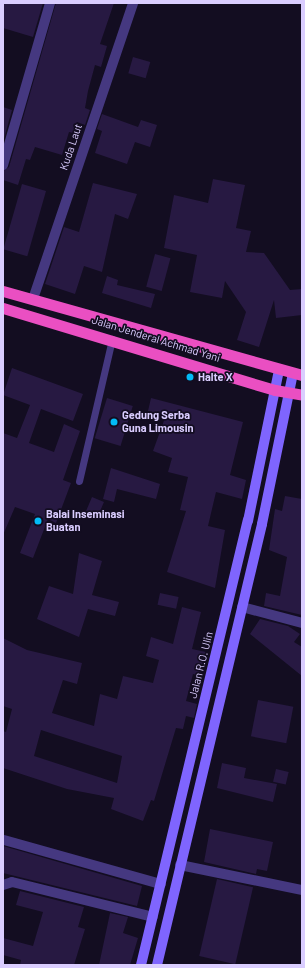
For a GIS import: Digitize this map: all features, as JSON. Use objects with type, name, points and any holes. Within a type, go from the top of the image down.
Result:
[{"type":"highway","name":"Jalan Jenderal Achmad Yani","points":[[3,291],[279,370],[298,374]]},
{"type":"highway","name":"Jalan Jenderal Achmad Yani","points":[[3,308],[112,339],[275,390],[302,395]]},
{"type":"main road","name":"Jalan R.O. Ulin","points":[[141,965],[248,521],[279,370]]},
{"type":"main road","points":[[158,965],[180,865],[262,524],[289,393],[298,374]]},
{"type":"main road","points":[[248,521],[262,524]]},
{"type":"street","points":[[3,165],[50,3]]},
{"type":"street","name":"Kuda Laut","points":[[33,299],[133,3]]},
{"type":"street","points":[[242,607],[302,622]]},
{"type":"street","points":[[4,840],[161,884]]},
{"type":"street","points":[[180,865],[302,890]]},
{"type":"street","points":[[3,885],[12,882],[152,917]]},
{"type":"lane","points":[[79,481],[112,339]]},
{"type":"building","points":[[3,3],[43,3],[33,37],[3,28]]},
{"type":"building","points":[[56,3],[114,3],[100,44],[107,46],[101,67],[95,65],[85,108],[90,110],[85,125],[77,122],[74,133],[69,132],[62,155],[35,147],[30,160],[26,159],[18,185],[3,180],[3,171],[9,167]]},
{"type":"building","points":[[133,57],[150,62],[146,78],[128,73]]},
{"type":"building","points":[[3,107],[12,110],[3,142]]},
{"type":"building","points":[[102,114],[138,127],[141,120],[157,125],[150,147],[135,142],[127,164],[95,153],[102,131],[97,129]]},
{"type":"building","points":[[213,179],[245,185],[236,228],[251,231],[246,252],[264,253],[290,290],[302,289],[302,315],[276,318],[274,300],[259,347],[237,340],[246,312],[225,281],[222,298],[190,292],[197,255],[164,248],[174,195],[208,203]]},
{"type":"building","points":[[93,183],[137,194],[128,219],[115,214],[102,272],[84,266],[75,294],[45,284],[64,227],[79,232]]},
{"type":"building","points":[[22,184],[46,191],[27,256],[3,249]]},
{"type":"building","points":[[155,254],[170,258],[162,291],[146,287]]},
{"type":"building","points":[[107,276],[118,280],[117,285],[155,294],[151,308],[102,293]]},
{"type":"building","points":[[12,368],[83,394],[73,421],[41,409],[29,443],[54,452],[64,424],[80,431],[63,480],[71,483],[56,523],[48,519],[33,558],[20,553],[35,514],[15,507],[3,535],[3,433],[17,438],[30,405],[3,395]]},
{"type":"building","name":"Gedung Serba Guna Limousin","points":[[107,398],[133,406],[121,446],[95,438]]},
{"type":"building","points":[[151,398],[243,422],[230,475],[246,480],[242,499],[216,492],[208,526],[225,530],[215,588],[167,572],[186,511],[180,510],[188,477],[168,472],[172,458],[153,451],[166,415],[148,411]]},
{"type":"building","points":[[111,468],[160,484],[156,499],[117,489],[114,502],[103,499]]},
{"type":"building","points":[[285,496],[302,499],[302,615],[264,606],[266,593],[280,596],[287,557],[269,550],[275,509],[282,511]]},
{"type":"building","points":[[92,497],[104,502],[97,518],[85,513]]},
{"type":"building","points":[[79,553],[102,561],[92,595],[119,602],[115,616],[88,609],[79,637],[37,619],[49,586],[73,594]]},
{"type":"building","points":[[160,593],[179,597],[176,609],[158,605]]},
{"type":"building","points":[[182,607],[201,612],[192,649],[206,652],[200,676],[193,674],[186,701],[197,704],[194,718],[186,716],[183,729],[176,728],[154,801],[151,800],[143,821],[111,809],[114,798],[67,789],[3,768],[3,731],[6,732],[12,709],[3,706],[3,638],[27,650],[82,663],[77,684],[63,680],[52,713],[94,726],[100,694],[117,699],[123,676],[153,683],[159,660],[146,656],[151,637],[173,644]],"holes":[[[41,730],[122,756],[117,783],[34,756]]]},
{"type":"building","points":[[260,619],[288,626],[300,634],[294,642],[302,647],[302,676],[250,634]]},
{"type":"building","points":[[258,700],[293,707],[286,743],[251,736]]},
{"type":"building","points":[[222,763],[246,768],[244,778],[277,784],[273,802],[217,788]]},
{"type":"building","points":[[276,769],[289,772],[286,785],[273,782]]},
{"type":"building","points":[[210,829],[273,842],[267,871],[257,869],[256,874],[204,862]]},
{"type":"building","points":[[3,846],[142,886],[137,906],[3,873]]},
{"type":"building","points":[[217,879],[253,887],[235,964],[199,956]]},
{"type":"building","points":[[20,891],[84,907],[78,927],[85,929],[74,965],[20,965],[21,960],[3,955],[3,938],[33,946],[43,912],[16,905]]},
{"type":"building","points":[[110,913],[128,917],[123,933],[138,938],[130,965],[99,965]]},
{"type":"place","name":"Halte X","points":[[190,377]]},
{"type":"place","name":"Gedung Serba Guna Limousin","points":[[114,422]]},
{"type":"place","name":"Balai Inseminasi Buatan","points":[[38,521]]}]
